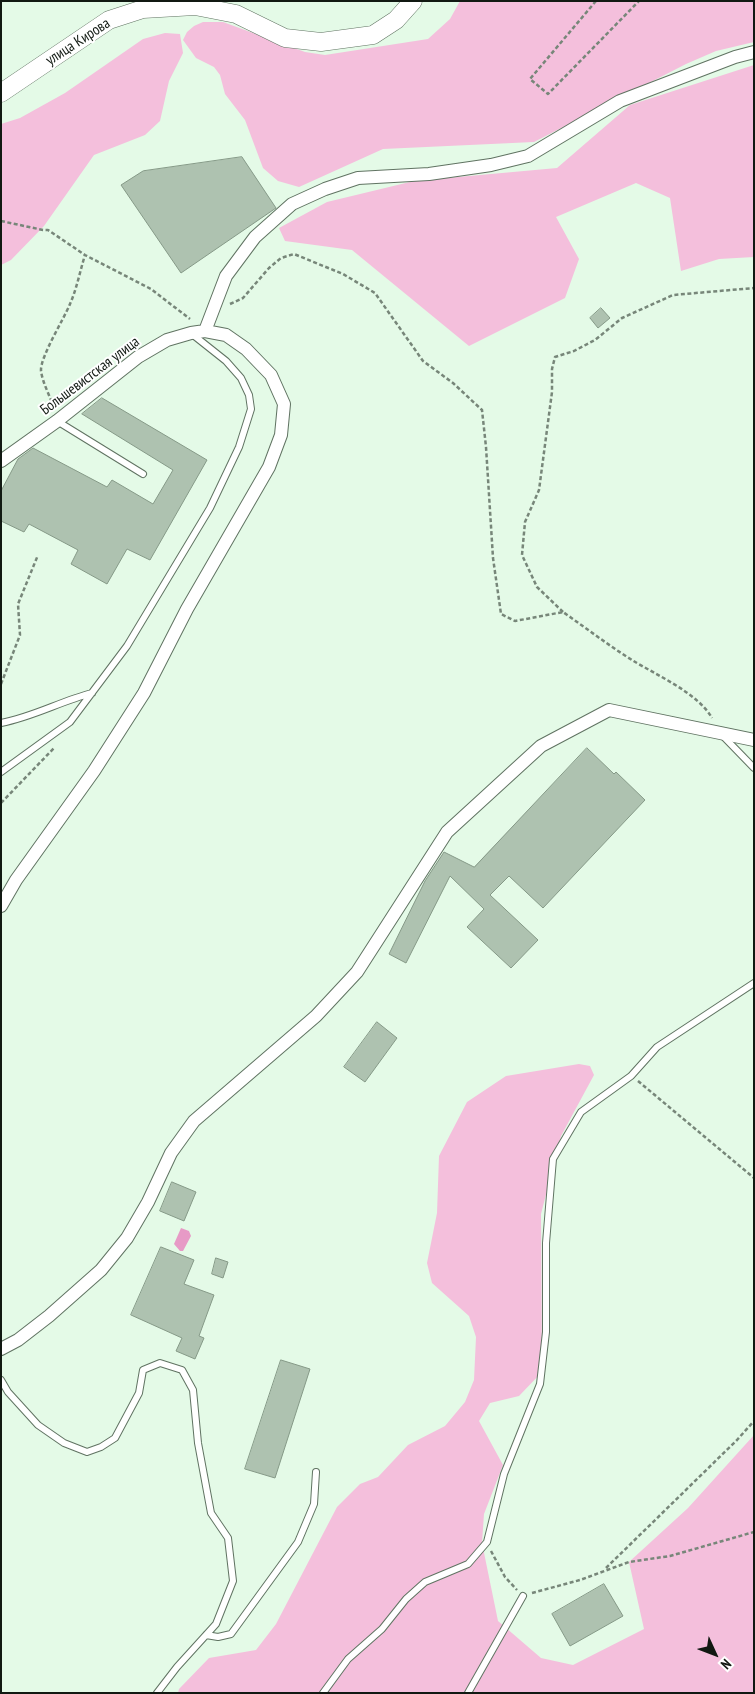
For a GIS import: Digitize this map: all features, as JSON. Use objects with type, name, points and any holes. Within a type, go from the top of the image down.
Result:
[{"type":"street","name":"улица Кирова","points":[[1,93],[108,20],[143,8],[195,5],[236,14],[286,37],[321,42],[372,34],[395,20],[413,1]]},
{"type":"street","points":[[1,906],[16,880],[94,771],[144,693],[187,609],[268,467],[281,435],[284,404],[271,375],[246,350],[226,335],[205,331],[226,276],[255,237],[292,204],[325,189],[358,178],[429,174],[491,165],[528,156],[620,101],[735,57],[754,52]]},
{"type":"street","name":"Большевистская улица","points":[[1,462],[57,421],[138,357],[167,340],[205,331]]},
{"type":"street","points":[[1,1349],[18,1340],[49,1316],[100,1270],[128,1238],[148,1202],[171,1152],[194,1121],[316,1016],[357,972],[447,832],[541,746],[609,710],[754,740]]},
{"type":"lane","points":[[1,772],[70,722],[127,646],[210,508],[239,447],[251,409],[249,395],[241,378],[226,361],[191,333]]},
{"type":"lane","points":[[57,421],[143,474]]},
{"type":"lane","points":[[1,723],[18,720],[92,693]]},
{"type":"lane","points":[[720,733],[754,768]]},
{"type":"lane","points":[[324,1693],[348,1659],[382,1629],[406,1599],[425,1582],[468,1564],[486,1542],[504,1474],[540,1384],[546,1332],[546,1243],[553,1159],[581,1112],[631,1076],[657,1047],[754,984]]},
{"type":"lane","points":[[1,1380],[8,1392],[38,1425],[64,1443],[87,1452],[101,1447],[115,1438],[139,1393],[143,1370],[160,1364],[182,1370],[193,1390],[198,1444],[211,1513],[228,1538],[233,1581],[216,1624],[176,1667],[157,1693]]},
{"type":"lane","points":[[206,1635],[218,1637],[231,1634],[298,1542],[314,1504],[316,1472]]},
{"type":"lane","points":[[468,1693],[522,1596]]},
{"type":"path","points":[[596,1],[530,79],[548,94],[639,1]]},
{"type":"path","points":[[1,221],[48,230],[85,256],[151,289],[205,331]]},
{"type":"path","points":[[212,312],[244,298],[269,268],[282,258],[294,254],[343,274],[375,293],[423,361],[453,382],[482,410],[493,558],[501,614],[515,621],[563,612]]},
{"type":"path","points":[[57,421],[41,369],[45,356],[71,303],[85,256]]},
{"type":"path","points":[[720,733],[708,710],[680,688],[632,660],[563,612],[536,587],[522,555],[526,522],[539,490],[552,392],[552,369],[555,357],[574,351],[595,340],[622,318],[673,295],[754,288]]},
{"type":"path","points":[[1,684],[20,635],[18,604],[38,555]]},
{"type":"path","points":[[1,803],[56,746]]},
{"type":"path","points":[[631,1076],[754,1178]]},
{"type":"path","points":[[604,1570],[754,1421]]},
{"type":"path","points":[[486,1542],[505,1577],[522,1596],[580,1580],[629,1562],[670,1556],[754,1532]]},
{"type":"shaded area","points":[[460,1],[754,1],[754,42],[716,51],[686,64],[534,142],[383,149],[299,187],[278,181],[263,168],[245,120],[225,94],[220,75],[214,67],[196,58],[183,40],[187,32],[194,26],[203,22],[223,22],[305,52],[325,55],[428,39],[450,19]]},
{"type":"shaded area","points":[[165,33],[180,34],[183,53],[169,81],[160,121],[145,135],[94,155],[44,226],[11,260],[1,265],[1,124],[20,118],[65,93],[143,39]]},
{"type":"shaded area","points":[[754,65],[754,257],[719,259],[681,271],[670,198],[636,183],[556,217],[579,259],[565,298],[469,346],[352,250],[285,241],[279,228],[327,202],[414,181],[557,168],[630,105]]},
{"type":"shaded area","points":[[579,1064],[590,1066],[594,1075],[561,1136],[541,1214],[542,1372],[519,1396],[490,1403],[479,1421],[503,1465],[484,1514],[482,1543],[498,1621],[541,1658],[573,1665],[644,1629],[629,1562],[688,1508],[754,1435],[754,1693],[178,1693],[179,1689],[209,1658],[256,1650],[276,1624],[337,1507],[360,1484],[378,1477],[408,1445],[445,1426],[465,1402],[474,1380],[476,1337],[469,1316],[432,1283],[427,1263],[437,1213],[439,1156],[467,1102],[506,1076]]},
{"type":"shaded area","points":[[181,1228],[189,1231],[191,1236],[183,1251],[180,1251],[174,1244]]},
{"type":"building","points":[[242,157],[276,208],[181,273],[121,185],[143,171]]},
{"type":"building","points":[[601,308],[610,318],[598,328],[590,318]]},
{"type":"building","points":[[102,398],[207,460],[150,560],[127,549],[107,584],[71,564],[78,550],[29,524],[24,532],[1,521],[1,491],[18,459],[33,448],[107,487],[112,480],[153,504],[173,470],[82,414]]},
{"type":"building","points":[[587,748],[645,800],[543,908],[509,876],[490,895],[538,940],[511,968],[467,927],[484,909],[450,876],[406,963],[389,954],[425,881],[444,852],[474,867]]},
{"type":"building","points":[[377,1022],[397,1038],[365,1082],[344,1067]]},
{"type":"building","points":[[172,1182],[196,1192],[184,1221],[160,1211]]},
{"type":"building","points":[[161,1247],[194,1260],[184,1284],[214,1295],[199,1336],[204,1338],[195,1359],[176,1351],[182,1338],[131,1315]]},
{"type":"building","points":[[216,1258],[228,1262],[223,1278],[212,1274]]},
{"type":"building","points":[[281,1360],[310,1369],[275,1478],[245,1469]]},
{"type":"building","points":[[604,1584],[623,1616],[570,1646],[552,1614]]}]
